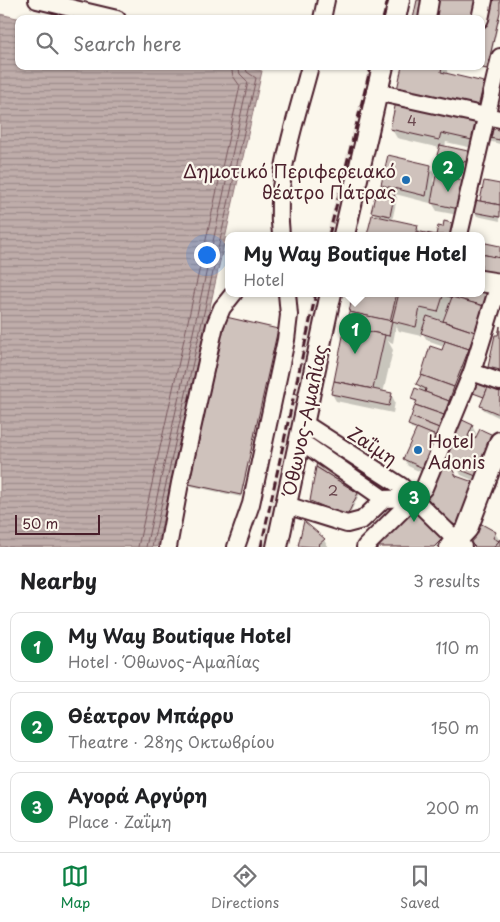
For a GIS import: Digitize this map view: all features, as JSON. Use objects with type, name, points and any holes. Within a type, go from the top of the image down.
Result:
[{"type":"main road","points":[[396,15],[399,0]]},
{"type":"main road","points":[[345,232],[382,70]]},
{"type":"main road","name":"Όθωνος-Αμαλίας","points":[[282,544],[286,505],[330,297]]},
{"type":"main road","points":[[456,545],[467,529],[500,442]]},
{"type":"street","points":[[37,0],[100,15]]},
{"type":"street","points":[[323,15],[326,0]]},
{"type":"street","points":[[428,15],[430,0]]},
{"type":"street","points":[[481,15],[484,0]]},
{"type":"street","points":[[460,232],[493,117],[494,92],[500,57]]},
{"type":"street","points":[[279,232],[281,186],[285,160],[309,70]]},
{"type":"street","points":[[376,92],[493,117]]},
{"type":"street","points":[[365,547],[424,488],[472,372],[493,283]]},
{"type":"street","points":[[168,547],[215,324],[222,308],[231,297]]},
{"type":"street","points":[[236,547],[251,504],[286,340],[289,315],[287,297]]},
{"type":"street","points":[[472,372],[500,382]]},
{"type":"street","points":[[300,437],[381,501]]},
{"type":"street","name":"Ζαΐμη","points":[[300,437],[400,486],[414,498],[456,545]]},
{"type":"street","points":[[286,505],[347,524],[362,520],[381,501],[414,498]]},
{"type":"shaded area","points":[[368,70],[373,70],[335,232],[327,232]]},
{"type":"shaded area","points":[[312,297],[319,297],[277,504],[266,547],[258,547],[268,512]]},
{"type":"water","points":[[0,14],[15,18],[15,70],[262,71],[157,547],[0,547]]},
{"type":"building","points":[[417,0],[500,0],[500,12],[487,69],[485,69],[485,15],[414,15]]},
{"type":"building","points":[[401,70],[441,70],[441,72],[484,82],[478,108],[397,90]]},
{"type":"building","points":[[396,102],[476,120],[472,140],[441,133],[439,140],[390,129]]},
{"type":"building","points":[[486,128],[500,130],[500,140],[484,137]]},
{"type":"building","points":[[440,145],[468,151],[466,162],[437,155]]},
{"type":"building","name":"Δημοτικό Περιφερειακό θέατρο Πάτρας","points":[[388,155],[431,165],[426,196],[381,185]]},
{"type":"building","points":[[436,175],[464,180],[459,209],[431,203]]},
{"type":"building","points":[[484,181],[500,184],[500,205],[480,201]]},
{"type":"building","points":[[377,188],[395,192],[390,216],[371,212]]},
{"type":"building","points":[[475,200],[500,205],[500,217],[473,212]]},
{"type":"building","points":[[372,215],[418,225],[417,232],[368,232]]},
{"type":"building","points":[[444,221],[456,224],[455,232],[437,232],[438,226],[443,227]]},
{"type":"building","points":[[485,243],[500,246],[500,258],[485,255]]},
{"type":"building","points":[[485,255],[500,258],[500,276],[485,272]]},
{"type":"building","points":[[485,292],[489,293],[484,306],[450,297],[485,297]]},
{"type":"building","points":[[352,297],[396,297],[390,321],[349,312]]},
{"type":"building","points":[[398,297],[443,297],[438,312],[420,308],[416,327],[392,321]]},
{"type":"building","points":[[452,297],[484,306],[475,332],[443,321]]},
{"type":"building","points":[[349,312],[392,321],[389,336],[345,326]]},
{"type":"building","points":[[427,316],[475,332],[469,349],[421,333]]},
{"type":"building","points":[[226,317],[278,329],[241,495],[189,484]]},
{"type":"building","points":[[345,326],[385,335],[373,389],[334,381]]},
{"type":"building","points":[[500,326],[500,370],[488,367],[495,335],[498,335]]},
{"type":"building","points":[[445,341],[469,349],[454,387],[421,375],[430,346],[442,350]]},
{"type":"building","points":[[421,375],[454,387],[449,401],[425,392],[426,389],[416,384]]},
{"type":"building","points":[[334,381],[392,393],[389,406],[331,394]]},
{"type":"building","points":[[477,382],[488,387],[484,397],[473,393]]},
{"type":"building","points":[[488,387],[500,392],[499,414],[480,406]]},
{"type":"building","points":[[415,388],[449,401],[444,415],[415,405],[417,401],[411,399]]},
{"type":"building","points":[[415,405],[444,415],[439,428],[411,417]]},
{"type":"building","points":[[411,417],[439,428],[436,436],[408,425]]},
{"type":"building","points":[[458,418],[473,425],[468,436],[475,439],[480,429],[493,435],[476,476],[456,468],[458,463],[442,456]]},
{"type":"building","points":[[417,428],[436,436],[423,468],[403,459]]},
{"type":"building","points":[[319,447],[364,480],[358,493],[316,467]]},
{"type":"building","points":[[439,461],[450,465],[456,476],[476,483],[459,528],[445,518],[425,496]]},
{"type":"building","points":[[316,467],[358,493],[347,516],[310,501]]},
{"type":"building","points":[[414,507],[444,537],[434,547],[373,547]]},
{"type":"building","points":[[304,521],[325,539],[318,545],[320,547],[298,546]]},
{"type":"building","points":[[478,522],[496,532],[493,538],[499,541],[494,547],[475,547],[468,540]]},
{"type":"building","points":[[500,539],[500,547],[494,547],[499,541]]},
{"type":"railway","points":[[384,15],[388,0]]},
{"type":"railway","points":[[330,232],[370,70]]},
{"type":"railway","points":[[261,547],[315,297]]},
{"type":"place","name":"Δημοτικό Περιφερειακό θέατρο Πάτρας","points":[[406,180]]},
{"type":"place","name":"Θέατρον Μπάρρυ","points":[[448,192]]},
{"type":"place","name":"My Way Boutique Hotel","points":[[355,354]]},
{"type":"place","name":"Hotel Adonis","points":[[418,450]]},
{"type":"place","name":"Αγορά Αργύρη","points":[[414,522]]}]
